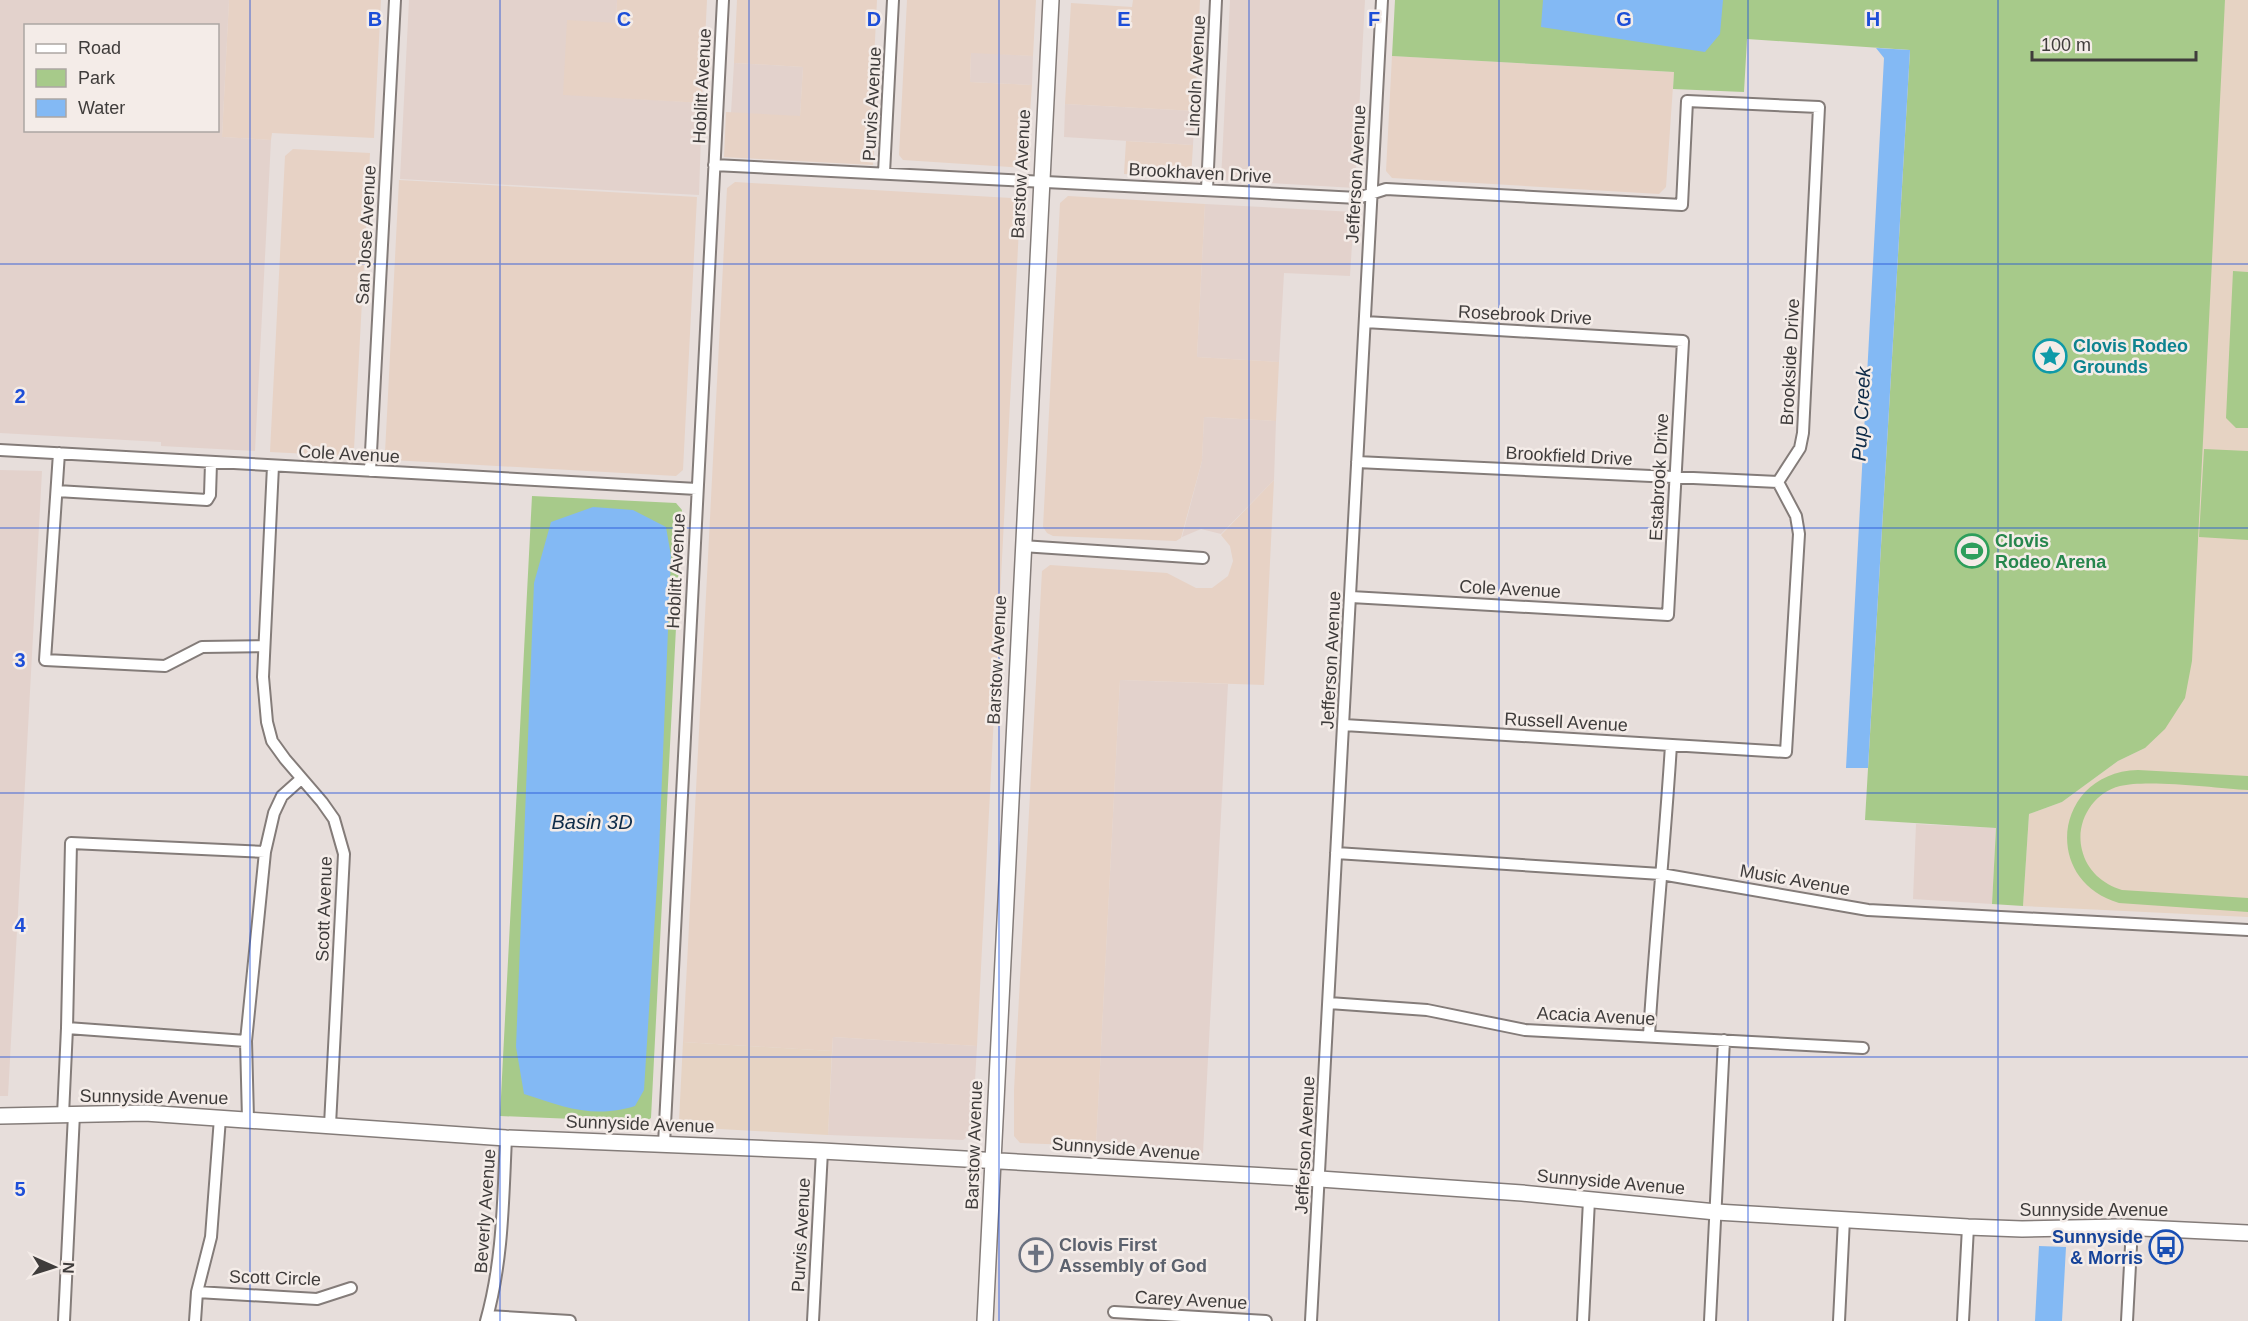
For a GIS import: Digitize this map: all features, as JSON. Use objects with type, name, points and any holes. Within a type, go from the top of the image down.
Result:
[{"type":"main road","name":"Barstow Avenue","points":[[985,1321],[1040,180],[1051,0]]},
{"type":"main road","name":"Sunnyside Avenue","points":[[0,1116],[145,1113],[506,1138],[822,1151],[1320,1179],[1716,1212],[1968,1227],[2132,1227],[2248,1233]]},
{"type":"street","name":"San Jose Avenue","points":[[370,471],[395,0]]},
{"type":"street","name":"Hoblitt Avenue","points":[[664,1144],[723,0]]},
{"type":"street","name":"Purvis Avenue","points":[[885,173],[893,0]]},
{"type":"street","name":"Lincoln Avenue","points":[[1207,189],[1216,0]]},
{"type":"street","name":"Jefferson Avenue","points":[[1311,1321],[1382,0]]},
{"type":"street","name":"Brookside Drive","points":[[1682,205],[1687,101],[1819,107],[1803,433],[1796,456],[1778,482]]},
{"type":"street","name":"Brookhaven Drive","points":[[714,165],[1358,198],[1386,189],[1682,205]]},
{"type":"street","name":"Rosebrook Drive","points":[[1365,322],[1683,341]]},
{"type":"street","name":"Estabrook Drive","points":[[1668,615],[1683,341]]},
{"type":"street","name":"Cole Avenue","points":[[0,450],[697,489]]},
{"type":"street","points":[[59,453],[45,660],[165,666],[202,647],[264,646]]},
{"type":"street","name":"Brookfield Drive","points":[[1358,462],[1778,482]]},
{"type":"street","points":[[57,491],[207,500],[210,495],[211,463]]},
{"type":"street","name":"Scott Avenue","points":[[273,466],[263,704],[272,741],[334,819],[344,854],[330,1125]]},
{"type":"street","name":"Russell Avenue","points":[[1344,725],[1786,752],[1798,534],[1796,516],[1778,482]]},
{"type":"street","points":[[1022,546],[1203,558]]},
{"type":"street","name":"Cole Avenue","points":[[1351,597],[1668,615]]},
{"type":"street","points":[[1649,1035],[1671,745]]},
{"type":"street","points":[[248,1119],[246,1041],[265,852],[274,813],[282,796],[301,778]]},
{"type":"street","points":[[64,1321],[71,843],[265,852]]},
{"type":"street","name":"Music Avenue","points":[[1336,853],[1661,874],[1868,910],[2248,930]]},
{"type":"street","name":"Acacia Avenue","points":[[1329,1003],[1427,1010],[1525,1030],[1863,1048]]},
{"type":"street","points":[[67,1028],[246,1041]]},
{"type":"street","points":[[1710,1321],[1724,1041]]},
{"type":"street","points":[[195,1321],[197,1292],[211,1238],[220,1118]]},
{"type":"street","name":"Beverly Avenue","points":[[487,1318],[500,1261],[506,1138]]},
{"type":"street","name":"Purvis Avenue","points":[[813,1321],[822,1151]]},
{"type":"street","points":[[1583,1321],[1589,1200]]},
{"type":"street","points":[[1839,1321],[1844,1219]]},
{"type":"street","points":[[1963,1321],[1968,1227]]},
{"type":"street","points":[[2127,1321],[2132,1227]]},
{"type":"street","name":"Scott Circle","points":[[197,1292],[317,1299],[351,1288]]},
{"type":"street","name":"Carey Avenue","points":[[1114,1312],[1266,1321]]},
{"type":"street","points":[[487,1318],[570,1321]]},
{"type":"shaded area","points":[[0,0],[229,0],[222,137],[271,140],[255,451],[161,446],[161,442],[0,433]]},
{"type":"shaded area","points":[[229,0],[381,0],[374,138],[272,133],[271,140],[222,137]]},
{"type":"shaded area","points":[[409,0],[617,0],[616,23],[563,94],[702,103],[699,195],[400,179]]},
{"type":"shaded area","points":[[617,0],[707,0],[702,103],[563,95],[567,20],[616,23]]},
{"type":"shaded area","points":[[737,0],[877,0],[871,120],[876,121],[873,165],[724,157],[726,112],[800,116],[803,67],[734,63]]},
{"type":"shaded area","points":[[907,0],[1036,0],[1033,56],[971,53],[970,82],[1032,85],[1026,168],[903,160],[899,155]]},
{"type":"shaded area","points":[[1133,0],[1200,0],[1195,111],[1065,104],[1071,3],[1132,7]]},
{"type":"shaded area","points":[[1230,0],[1365,0],[1355,188],[1221,180]]},
{"type":"shaded area","points":[[2225,0],[2248,0],[2248,917],[2023,906],[2029,814],[2062,802],[2118,761],[2145,748]]},
{"type":"shaded area","points":[[971,52],[1033,56],[1032,85],[970,82]]},
{"type":"shaded area","points":[[1392,56],[1674,72],[1666,187],[1659,194],[1392,178],[1386,171]]},
{"type":"shaded area","points":[[734,63],[803,67],[800,117],[731,113]]},
{"type":"shaded area","points":[[1065,104],[1195,111],[1193,145],[1064,137]]},
{"type":"shaded area","points":[[1126,141],[1193,145],[1191,178],[1124,174]]},
{"type":"shaded area","points":[[293,149],[370,153],[354,449],[347,456],[270,452],[285,156]]},
{"type":"shaded area","points":[[399,180],[697,197],[683,470],[676,476],[392,460],[385,453]]},
{"type":"shaded area","points":[[735,182],[1011,198],[1020,208],[977,1046],[833,1037],[832,1051],[683,1042],[727,188]]},
{"type":"shaded area","points":[[1068,196],[1205,204],[1197,357],[1279,362],[1276,421],[1204,417],[1202,461],[1181,538],[1176,541],[1053,536],[1043,527],[1060,203]]},
{"type":"shaded area","points":[[1205,204],[1354,212],[1350,276],[1284,273],[1279,362],[1197,357]]},
{"type":"shaded area","points":[[1204,417],[1276,421],[1274,480],[1221,534],[1201,529],[1182,537],[1202,461]]},
{"type":"shaded area","points":[[0,470],[42,471],[8,1096],[0,1096]]},
{"type":"shaded area","points":[[1274,480],[1264,685],[1120,680],[1096,1146],[1020,1143],[1014,1136],[1014,1090],[1042,571],[1050,565],[1167,573],[1196,588],[1212,588],[1228,576],[1233,561],[1230,546],[1221,535]]},
{"type":"shaded area","points":[[1120,680],[1228,684],[1203,1153],[1096,1146]]},
{"type":"shaded area","points":[[1916,824],[1996,828],[1992,904],[1913,899]]},
{"type":"shaded area","points":[[833,1037],[977,1046],[972,1133],[963,1140],[828,1135]]},
{"type":"shaded area","points":[[683,1042],[832,1051],[828,1135],[684,1127],[679,1121]]},
{"type":"green space","name":"Clovis Rodeo Grounds","points":[[1395,0],[2225,0],[2192,661],[2185,698],[2165,729],[2145,748],[2118,761],[2062,802],[2029,814],[2023,906],[1992,904],[1996,828],[1865,820],[1910,50],[1747,39],[1744,92],[1673,89],[1674,72],[1392,56]]},
{"type":"green space","points":[[2233,271],[2248,272],[2248,428],[2236,428],[2226,418]]},
{"type":"green space","points":[[2204,449],[2248,451],[2248,540],[2199,537]]},
{"type":"green space","name":"Basin 3D","points":[[532,496],[676,503],[682,510],[651,1118],[645,1122],[500,1116]]},
{"type":"green space","points":[[2138,770],[2248,776],[2248,790],[2147,783],[2120,786],[2110,790],[2101,795],[2088,810],[2081,830],[2080,840],[2084,858],[2092,870],[2108,884],[2122,890],[2248,898],[2248,912],[2119,903],[2094,891],[2077,873],[2068,851],[2068,829],[2075,807],[2089,788],[2110,775]]},
{"type":"water","points":[[1543,0],[1723,0],[1720,34],[1705,52],[1541,27]]},
{"type":"water","points":[[1876,48],[1910,50],[1868,768],[1846,768],[1884,58]]},
{"type":"water","name":"Basin 3D","points":[[593,507],[633,510],[666,527],[671,556],[659,852],[644,1090],[635,1106],[606,1111],[579,1110],[524,1094],[516,1047],[534,583],[551,522]]},
{"type":"water","points":[[2039,1246],[2066,1247],[2062,1321],[2035,1321]]},
{"type":"place","name":"Clovis Rodeo Grounds","points":[[2050,356]]},
{"type":"place","name":"Clovis Rodeo Arena","points":[[1972,551]]},
{"type":"place","name":"Sunnyside & Morris","points":[[2166,1247]]},
{"type":"place","name":"Clovis First Assembly of God","points":[[1036,1255]]},
{"type":"water label","name":"Pup Creek","points":[[1861,414]]}]
